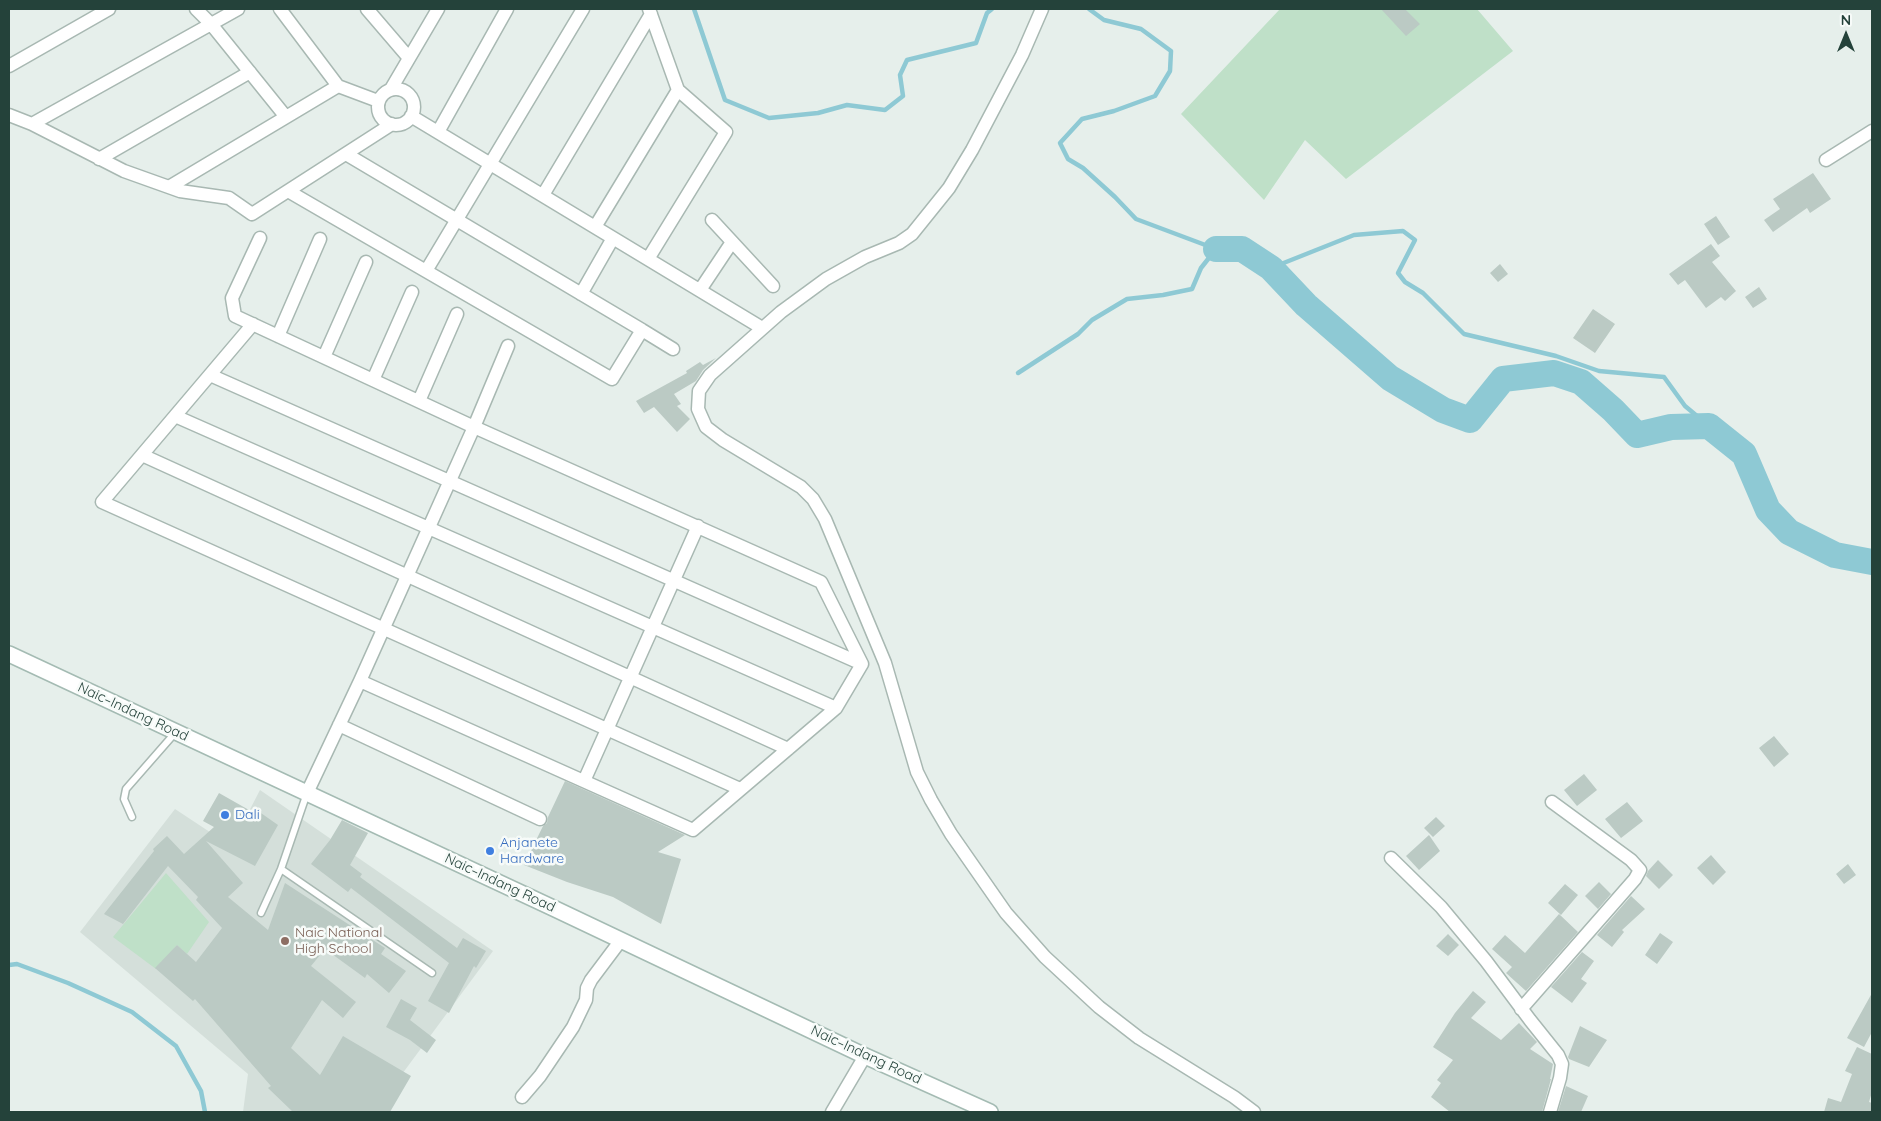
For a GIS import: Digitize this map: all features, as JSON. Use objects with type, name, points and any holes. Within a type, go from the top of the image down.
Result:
[{"type":"main road","name":"Naic–Indang Road","points":[[9,654],[865,1056],[990,1112]]},
{"type":"street","points":[[9,66],[109,9]]},
{"type":"street","points":[[196,9],[211,24],[286,117]]},
{"type":"street","points":[[32,124],[238,9]]},
{"type":"street","points":[[280,9],[338,86],[378,101]]},
{"type":"street","points":[[367,9],[409,58]]},
{"type":"street","points":[[438,132],[507,9]]},
{"type":"street","points":[[426,271],[583,9]]},
{"type":"street","points":[[391,89],[404,91],[414,104],[411,116],[403,124],[386,122],[378,113],[378,101],[381,96],[391,89],[436,10]]},
{"type":"street","points":[[543,196],[650,12]]},
{"type":"street","points":[[648,259],[726,132],[678,90],[650,12]]},
{"type":"street","points":[[1039,14],[1022,55],[958,173],[949,188],[912,234],[899,243],[865,256],[826,279],[780,312],[710,375],[699,391],[698,409],[706,427],[723,440],[801,487],[813,498],[825,519],[885,663],[917,772],[951,834],[1006,913],[1045,957],[1092,1001],[1139,1038],[1234,1097],[1254,1112]]},
{"type":"street","points":[[99,159],[250,72]]},
{"type":"street","points":[[169,187],[338,86]]},
{"type":"street","points":[[595,227],[678,90]]},
{"type":"street","points":[[9,115],[32,124],[124,172],[180,191],[229,198],[252,214],[392,124]]},
{"type":"street","points":[[411,116],[762,328]]},
{"type":"street","points":[[1826,160],[1872,131]]},
{"type":"street","points":[[346,154],[673,349]]},
{"type":"street","points":[[288,191],[612,379],[642,330]]},
{"type":"street","points":[[712,220],[773,286]]},
{"type":"street","points":[[260,238],[232,298],[235,316],[474,427],[821,582],[862,664]]},
{"type":"street","points":[[581,294],[613,238]]},
{"type":"street","points":[[278,336],[320,239]]},
{"type":"street","points":[[700,290],[732,242]]},
{"type":"street","points":[[324,357],[366,262]]},
{"type":"street","points":[[373,380],[412,292]]},
{"type":"street","points":[[419,401],[457,314]]},
{"type":"street","points":[[252,324],[102,502],[740,789]]},
{"type":"street","points":[[307,793],[384,629],[508,346]]},
{"type":"street","points":[[210,375],[862,664]]},
{"type":"street","points":[[175,416],[836,708]]},
{"type":"street","points":[[142,454],[788,749]]},
{"type":"street","points":[[584,781],[698,526]]},
{"type":"street","points":[[360,681],[693,830],[836,708],[862,664]]},
{"type":"street","points":[[339,725],[540,819]]},
{"type":"street","points":[[1521,1009],[1635,879],[1640,870],[1631,860],[1552,802]]},
{"type":"street","points":[[1391,858],[1441,907],[1486,961],[1561,1059],[1560,1078],[1550,1112]]},
{"type":"street","points":[[522,1097],[540,1076],[573,1027],[586,1000],[587,988],[591,980],[621,940]]},
{"type":"street","points":[[832,1112],[865,1056]]},
{"type":"lane","points":[[132,817],[124,799],[126,788],[175,732]]},
{"type":"lane","points":[[261,913],[281,869],[307,793]]},
{"type":"lane","points":[[281,869],[432,973]]},
{"type":"shaded area","name":"Naic National High School","points":[[260,790],[493,951],[374,1112],[243,1112],[248,1074],[80,932],[175,809],[231,846]]},
{"type":"green space","points":[[1280,9],[1477,9],[1513,51],[1346,179],[1305,140],[1264,200],[1181,114]]},
{"type":"green space","points":[[166,873],[209,922],[187,954],[177,945],[156,969],[113,937]]},
{"type":"building","points":[[1381,9],[1405,9],[1420,24],[1406,36]]},
{"type":"building","points":[[1813,173],[1831,199],[1810,213],[1807,208],[1773,232],[1764,220],[1780,209],[1773,199]]},
{"type":"building","points":[[1716,216],[1730,237],[1718,245],[1704,224]]},
{"type":"building","points":[[1711,244],[1720,256],[1712,262],[1736,291],[1725,301],[1721,297],[1706,308],[1685,280],[1678,285],[1669,274]]},
{"type":"building","points":[[1500,264],[1508,274],[1498,282],[1490,273]]},
{"type":"building","points":[[1759,287],[1767,299],[1753,308],[1745,297]]},
{"type":"building","points":[[1593,309],[1615,324],[1595,353],[1573,338]]},
{"type":"building","points":[[716,358],[703,370],[696,381],[674,394],[681,404],[677,406],[690,419],[677,432],[654,407],[644,413],[636,401],[687,373],[686,371],[700,362],[703,365]]},
{"type":"building","points":[[1774,736],[1789,754],[1774,767],[1759,748]]},
{"type":"building","points":[[1584,774],[1597,790],[1577,806],[1564,790]]},
{"type":"building","points":[[565,781],[685,835],[658,852],[681,859],[661,924],[613,897],[524,865],[543,826],[547,823]]},
{"type":"building","points":[[219,793],[256,814],[258,811],[278,825],[255,866],[206,841],[243,883],[228,897],[268,930],[285,883],[385,948],[381,954],[406,971],[389,993],[367,974],[365,978],[325,949],[311,966],[356,1002],[343,1018],[322,1000],[291,1048],[320,1075],[343,1036],[411,1076],[390,1112],[293,1112],[268,1088],[271,1086],[195,999],[193,1001],[155,968],[177,945],[196,962],[222,928],[196,900],[198,897],[168,866],[123,924],[104,914],[154,851],[153,849],[167,836],[184,854],[214,827],[203,821]]},
{"type":"building","points":[[1627,802],[1643,821],[1621,838],[1605,819]]},
{"type":"building","points":[[1436,817],[1445,826],[1433,837],[1424,828]]},
{"type":"building","points":[[342,820],[368,833],[350,865],[362,874],[360,877],[457,948],[463,938],[486,951],[476,968],[474,966],[449,1013],[428,1001],[449,963],[351,888],[348,892],[311,864],[330,840]]},
{"type":"building","points":[[1429,835],[1440,851],[1419,870],[1406,856]]},
{"type":"building","points":[[1711,855],[1726,872],[1713,885],[1697,868]]},
{"type":"building","points":[[1658,860],[1673,875],[1659,889],[1646,876]]},
{"type":"building","points":[[1848,864],[1856,875],[1844,884],[1836,874]]},
{"type":"building","points":[[1599,882],[1611,894],[1598,909],[1585,896]]},
{"type":"building","points":[[1565,884],[1578,895],[1561,915],[1548,903]]},
{"type":"building","points":[[1631,896],[1645,909],[1622,930],[1624,932],[1612,947],[1597,935]]},
{"type":"building","points":[[1559,914],[1578,932],[1526,991],[1506,973],[1512,967],[1492,949],[1505,935],[1525,953]]},
{"type":"building","points":[[1660,933],[1673,942],[1657,964],[1645,955]]},
{"type":"building","points":[[1448,934],[1459,945],[1448,956],[1436,946]]},
{"type":"building","points":[[1582,952],[1594,961],[1581,979],[1587,983],[1572,1003],[1551,987]]},
{"type":"building","points":[[1473,991],[1486,1002],[1471,1018],[1501,1040],[1519,1023],[1537,1042],[1530,1049],[1553,1064],[1542,1112],[1450,1112],[1431,1097],[1441,1083],[1437,1080],[1453,1060],[1433,1047],[1455,1013]]},
{"type":"building","points":[[1872,993],[1872,1032],[1864,1047],[1847,1038]]},
{"type":"building","points":[[401,999],[417,1008],[410,1020],[436,1040],[427,1053],[410,1040],[386,1027]]},
{"type":"building","points":[[1580,1026],[1607,1040],[1589,1067],[1568,1057]]},
{"type":"building","points":[[1857,1047],[1872,1054],[1872,1092],[1869,1102],[1872,1103],[1872,1112],[1824,1112],[1828,1098],[1841,1102],[1852,1074],[1845,1071]]},
{"type":"building","points":[[1566,1086],[1588,1096],[1581,1112],[1558,1112]]},
{"type":"waterway","points":[[694,9],[725,100],[769,118],[818,113],[847,105],[885,110],[903,96],[900,75],[907,60],[976,43],[987,13],[992,9]]},
{"type":"waterway","points":[[1018,373],[1078,334],[1092,320],[1127,299],[1163,295],[1192,289],[1201,268],[1216,249],[1136,219],[1083,168],[1068,159],[1060,143],[1082,119],[1114,111],[1155,96],[1170,71],[1171,51],[1141,29],[1104,20],[1089,9]]},
{"type":"waterway","points":[[1271,268],[1354,235],[1403,231],[1415,240],[1398,273],[1405,282],[1423,293],[1464,334],[1556,356],[1599,371],[1664,377],[1685,406],[1709,426]]},
{"type":"waterway","points":[[1216,249],[1242,249],[1271,268],[1306,305],[1390,378],[1443,410],[1470,420],[1503,379],[1554,373],[1581,382],[1613,410],[1637,435],[1671,427],[1709,426],[1744,454],[1768,510],[1789,532],[1835,555],[1872,562]]},
{"type":"waterway","points":[[9,965],[17,964],[68,983],[132,1012],[176,1046],[201,1091],[205,1112]]},
{"type":"place","name":"Dali","points":[[225,815]]},
{"type":"place","name":"Anjanete Hardware","points":[[490,851]]},
{"type":"place","name":"Naic National High School","points":[[285,941]]}]
